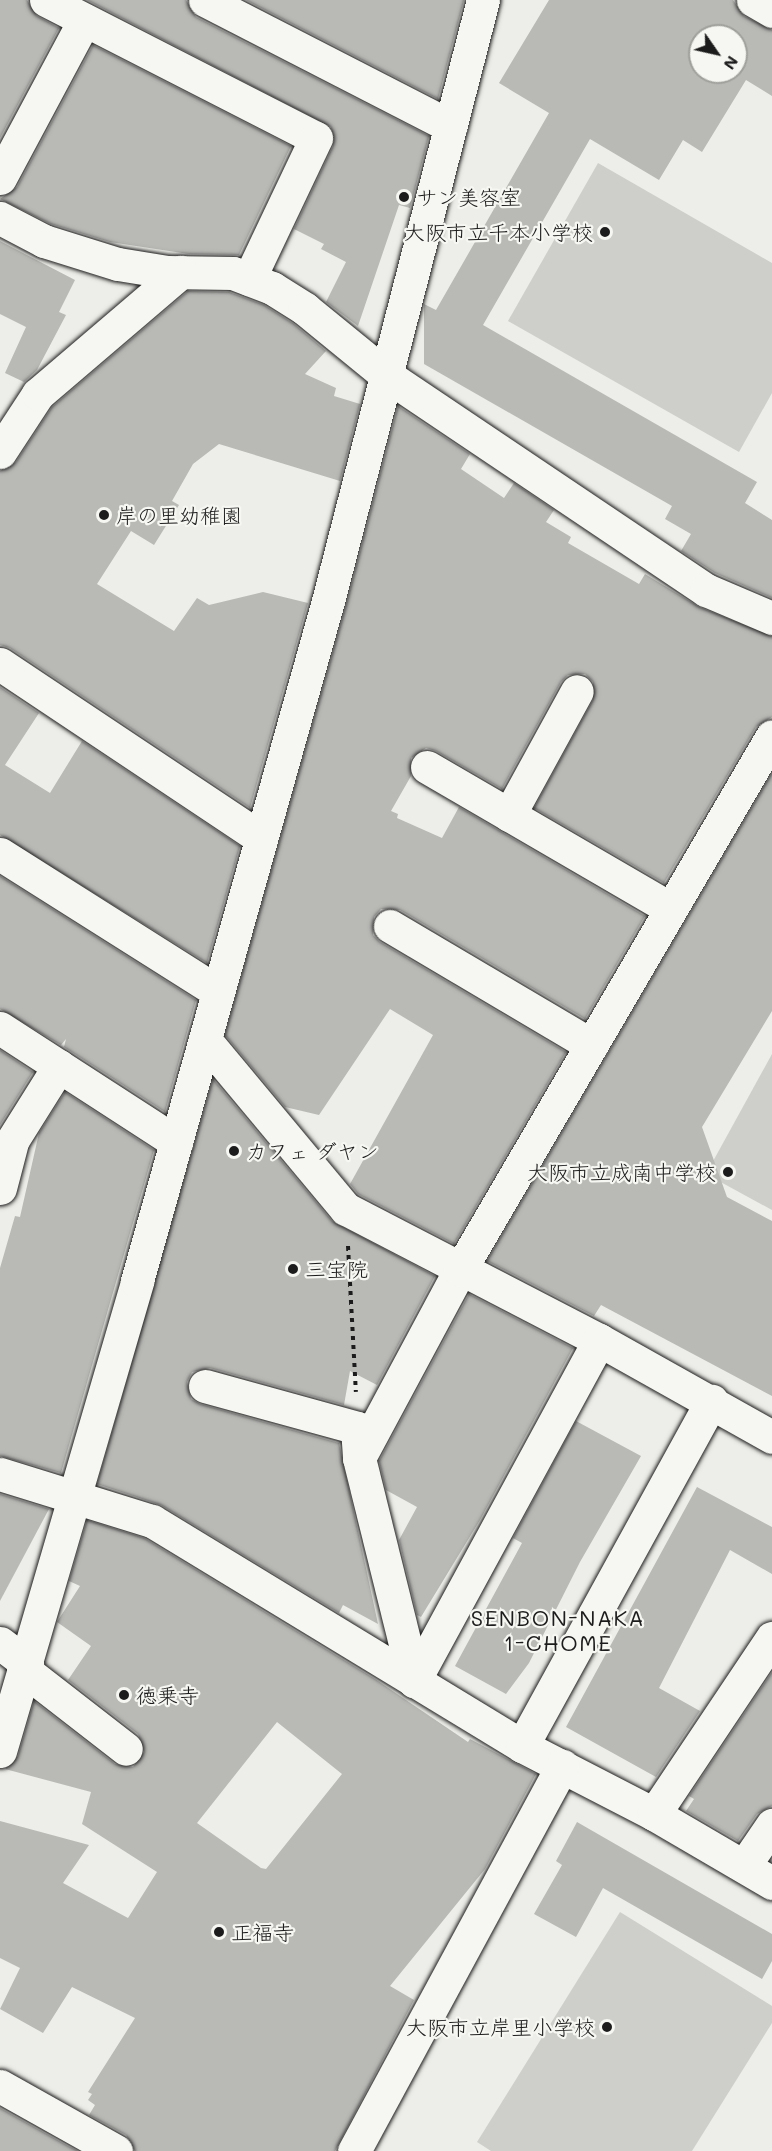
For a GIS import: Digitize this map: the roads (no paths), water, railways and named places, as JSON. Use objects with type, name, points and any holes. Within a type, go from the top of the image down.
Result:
[{"type":"street","points":[[46,0],[316,138],[249,279]]},
{"type":"street","points":[[205,0],[450,126]]},
{"type":"street","points":[[0,1751],[176,1142],[261,838],[386,375],[483,0]]},
{"type":"street","points":[[753,0],[772,11]]},
{"type":"street","points":[[0,178],[84,21]]},
{"type":"street","points":[[0,218],[44,241],[118,264],[181,272],[233,273],[249,279],[305,309],[386,375],[706,590],[772,618]]},
{"type":"street","points":[[0,452],[38,394],[181,272]]},
{"type":"street","points":[[0,664],[261,838]]},
{"type":"street","points":[[509,815],[577,692]]},
{"type":"street","points":[[414,1681],[358,1443],[772,736]]},
{"type":"street","points":[[428,767],[671,909]]},
{"type":"street","points":[[0,854],[218,992]]},
{"type":"street","points":[[390,926],[591,1045]]},
{"type":"street","points":[[0,1028],[176,1142]]},
{"type":"street","points":[[205,1040],[346,1209],[599,1340],[712,1401],[772,1437]]},
{"type":"street","points":[[0,1188],[6,1151],[59,1066]]},
{"type":"street","points":[[414,1681],[599,1340]]},
{"type":"street","points":[[205,1386],[358,1443]]},
{"type":"street","points":[[522,1746],[712,1401]]},
{"type":"street","points":[[0,1474],[152,1521],[522,1746],[654,1814],[772,1883]]},
{"type":"street","points":[[654,1814],[772,1638]]},
{"type":"street","points":[[0,1643],[126,1749]]},
{"type":"street","points":[[354,2151],[562,1766]]},
{"type":"street","points":[[744,1866],[772,1824]]},
{"type":"street","points":[[0,2086],[116,2151]]},
{"type":"place","name":"サン美容室","points":[[404,197]]},
{"type":"place","name":"大阪市立千本小学校","points":[[605,232]]},
{"type":"place","name":"岸の里幼稚園","points":[[104,515]]},
{"type":"place","name":"カフェ ダヤン","points":[[234,1151]]},
{"type":"place","name":"大阪市立成南中学校","points":[[728,1172]]},
{"type":"place","name":"三宝院","points":[[293,1269]]},
{"type":"place","name":"徳乗寺","points":[[124,1695]]},
{"type":"place","name":"正福寺","points":[[219,1932]]},
{"type":"place","name":"大阪市立岸里小学校","points":[[607,2027]]},
{"type":"district","name":"SENBON-NAKA 1-CHOME","points":[[558,1630]]}]
